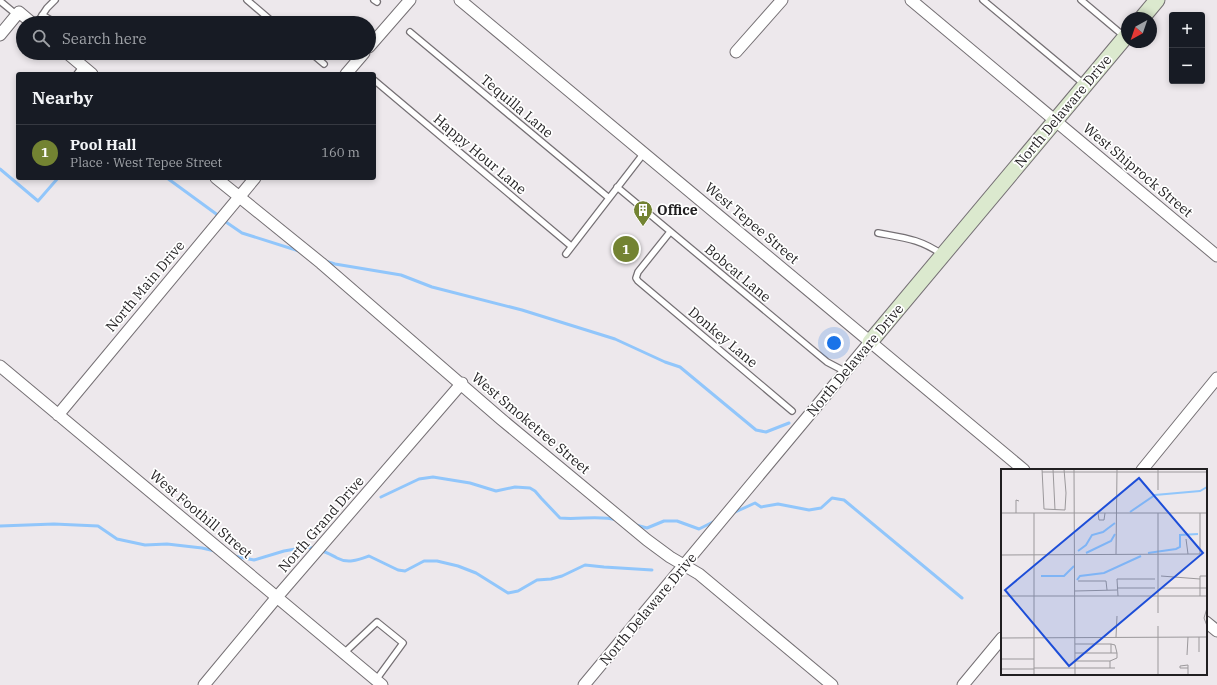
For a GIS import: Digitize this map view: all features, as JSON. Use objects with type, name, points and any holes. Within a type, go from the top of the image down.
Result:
[{"type":"street","points":[[376,39],[410,0]]},
{"type":"street","name":"West Tepee Street","points":[[460,0],[1023,469]]},
{"type":"street","points":[[736,52],[782,0]]},
{"type":"street","name":"West Shiprock Street","points":[[911,0],[1217,256]]},
{"type":"street","points":[[1147,12],[1157,0]]},
{"type":"street","points":[[0,35],[16,16]]},
{"type":"street","name":"North Delaware Drive","points":[[584,685],[1121,42]]},
{"type":"street","points":[[74,60],[80,70]]},
{"type":"street","points":[[348,72],[358,60]]},
{"type":"street","name":"West Smoketree Street","points":[[218,180],[321,263],[462,383],[501,419],[647,540],[699,574],[832,685]]},
{"type":"street","name":"North Main Drive","points":[[58,415],[253,180]]},
{"type":"street","name":"West Foothill Street","points":[[0,366],[379,682]]},
{"type":"street","points":[[1143,469],[1217,378]]},
{"type":"street","name":"North Grand Drive","points":[[204,685],[277,597],[462,383]]},
{"type":"street","points":[[1207,623],[1217,631]]},
{"type":"street","points":[[962,685],[1001,639]]},
{"type":"lane","points":[[42,15],[55,0]]},
{"type":"lane","points":[[246,0],[265,16]]},
{"type":"lane","points":[[983,0],[1085,85]]},
{"type":"lane","points":[[1081,0],[1121,32]]},
{"type":"lane","points":[[0,1],[18,14]]},
{"type":"lane","name":"Tequilla Lane","points":[[410,32],[609,198]]},
{"type":"lane","points":[[319,60],[324,64]]},
{"type":"lane","name":"Happy Hour Lane","points":[[376,82],[571,246]]},
{"type":"lane","points":[[566,254],[644,153]]},
{"type":"lane","name":"Bobcat Lane","points":[[618,187],[827,362],[846,372]]},
{"type":"lane","name":"Donkey Lane","points":[[670,232],[638,272],[636,278],[638,281],[792,411]]},
{"type":"lane","points":[[878,233],[915,240],[930,246],[944,255]]},
{"type":"lane","points":[[344,653],[377,622],[403,643],[379,682]]},
{"type":"water","points":[[678,208],[683,214],[681,216],[672,216],[667,212],[667,209]]},
{"type":"waterway","points":[[0,169],[38,201],[56,180]]},
{"type":"waterway","points":[[170,180],[219,216]]},
{"type":"waterway","points":[[223,220],[242,233],[299,251]]},
{"type":"waterway","points":[[325,261],[401,275],[432,287],[522,310],[615,339],[665,362],[680,367],[756,430],[766,432],[789,423]]},
{"type":"waterway","points":[[381,497],[419,479],[433,477],[470,483],[496,491],[515,487],[530,488],[535,491],[560,518],[603,518],[617,520]]},
{"type":"waterway","points":[[733,513],[755,503],[761,507],[778,504],[809,510],[821,508],[832,498],[844,500],[962,598]]},
{"type":"waterway","points":[[636,525],[647,528],[664,521],[677,521],[699,529],[715,521]]},
{"type":"waterway","points":[[0,526],[54,524],[98,526],[117,539],[145,545],[167,544],[215,551]]},
{"type":"waterway","points":[[234,556],[254,560],[284,551],[307,547],[316,549]]},
{"type":"waterway","points":[[321,551],[345,561],[357,560],[369,556],[398,570],[405,571],[424,561],[437,561],[458,566],[476,573],[508,593],[518,591],[537,580],[551,579],[562,576],[585,565],[652,570]]},
{"type":"place","name":"Office","points":[[643,227]]},
{"type":"place","name":"Pool Hall","points":[[626,249]]}]
